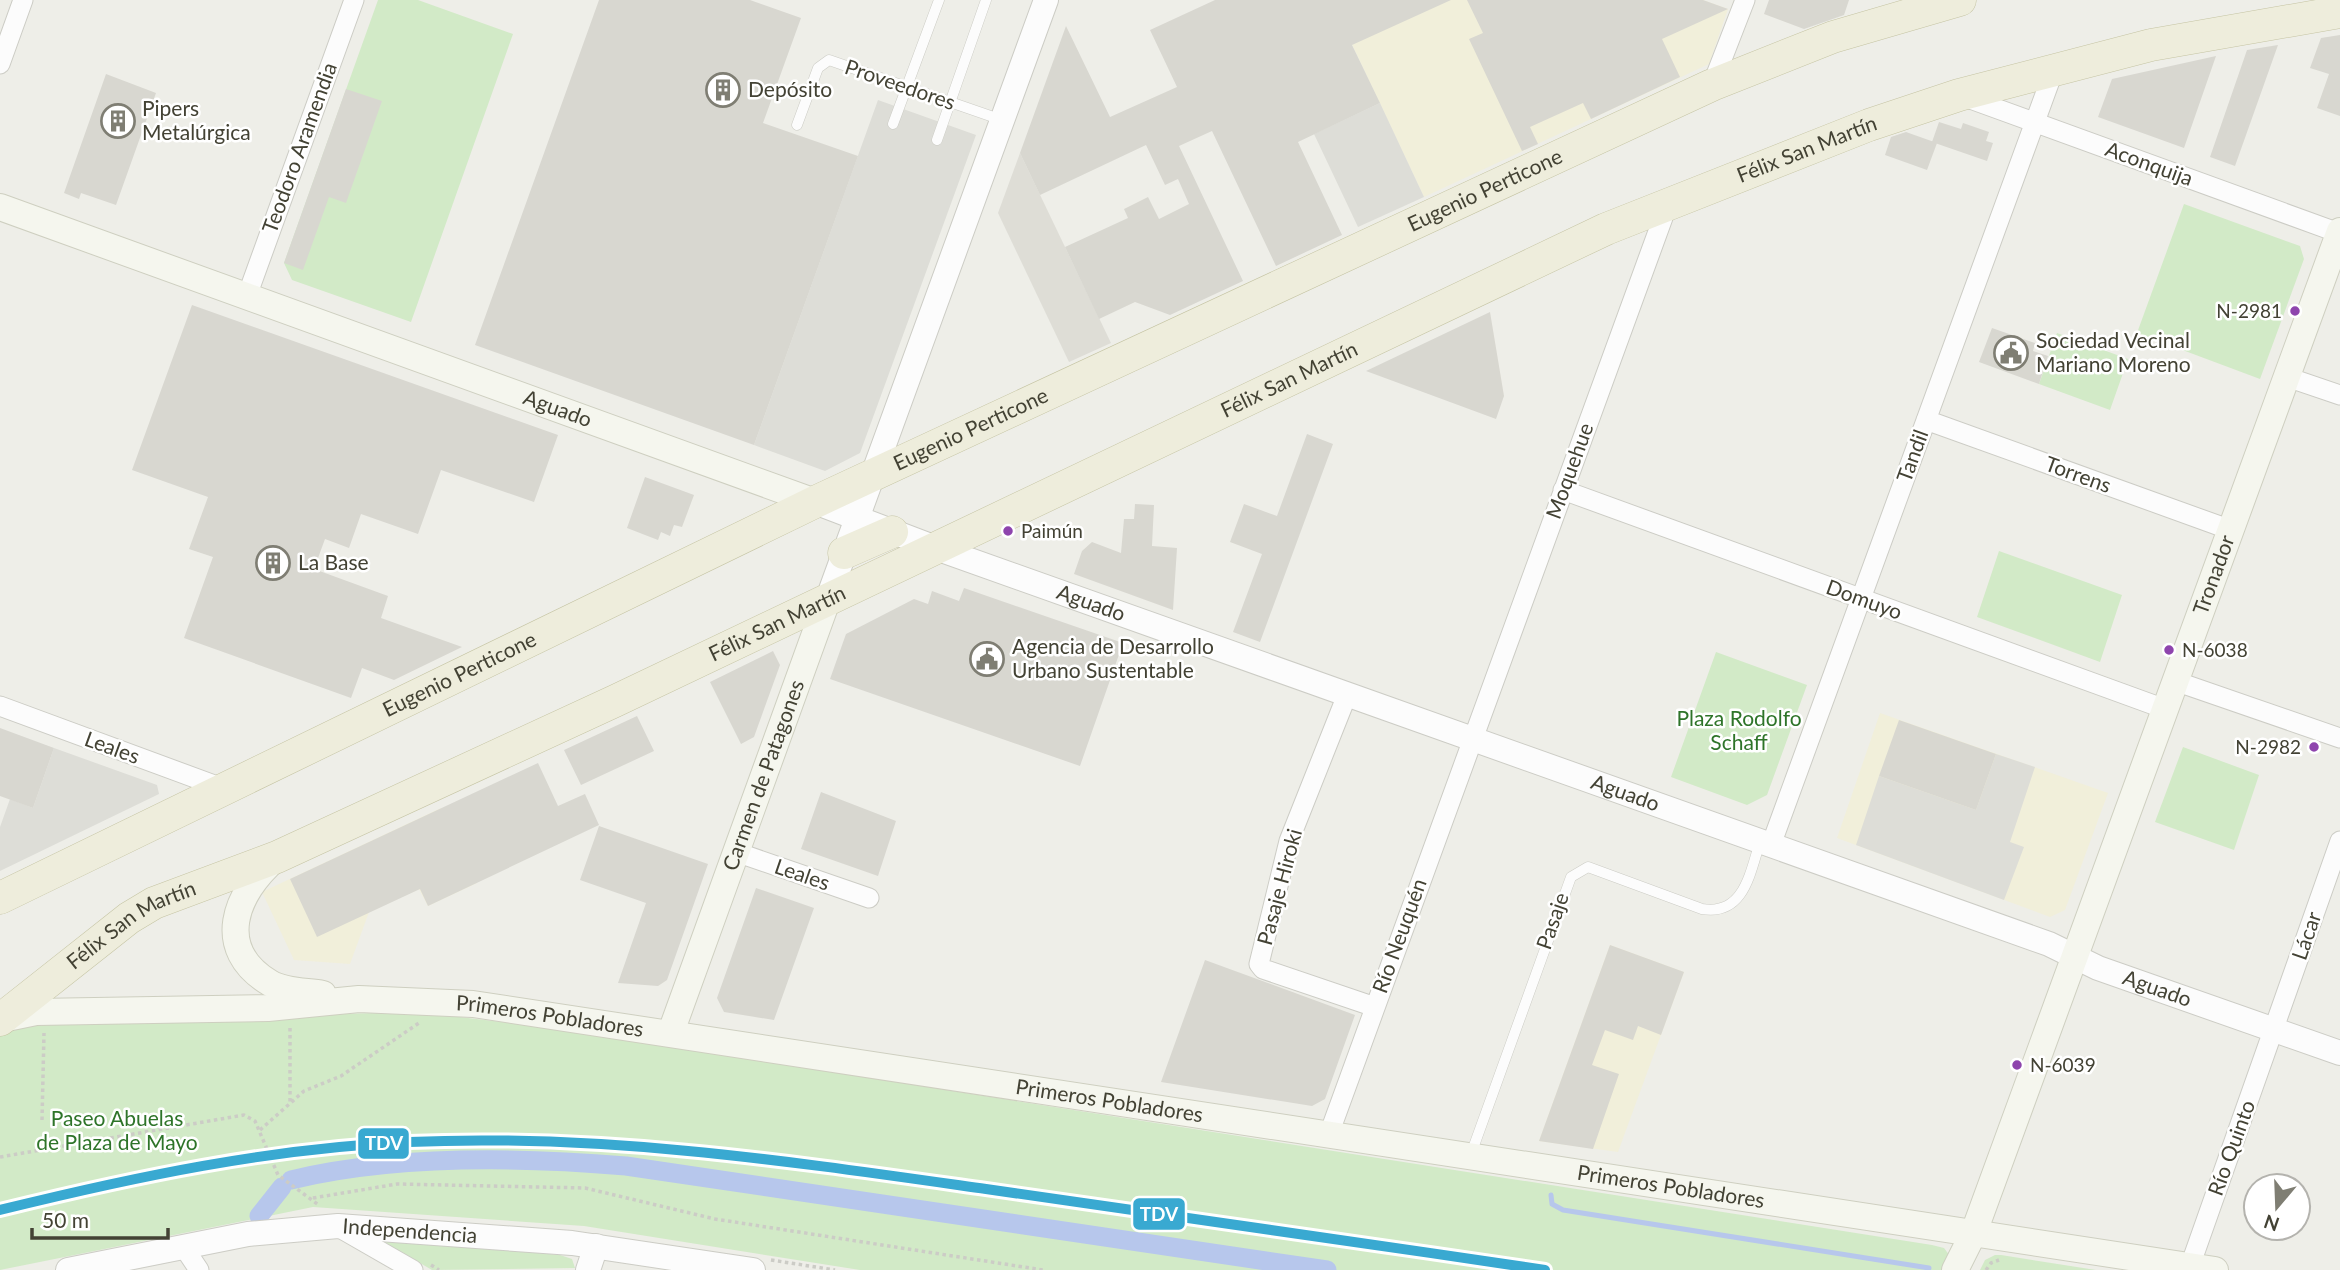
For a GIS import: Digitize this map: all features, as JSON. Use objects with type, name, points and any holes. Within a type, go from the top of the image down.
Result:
[{"type":"highway","name":"Eugenio Perticone","points":[[0,898],[815,502],[1712,85],[1833,37],[1951,1]]},
{"type":"highway","name":"Félix San Martín","points":[[0,1020],[142,910],[169,897],[277,857],[615,701],[933,547],[1606,229],[1869,125],[1959,94],[2055,67],[2210,33],[2340,12]]},
{"type":"highway","points":[[844,553],[892,532]]},
{"type":"main road","name":"Aguado","points":[[0,207],[815,502]]},
{"type":"main road","name":"Tronador","points":[[1974,1232],[2340,232]]},
{"type":"main road","name":"Carmen de Patagones","points":[[671,1032],[828,598]]},
{"type":"main road","name":"Félix San Martín","points":[[277,857],[252,881],[239,905],[235,927],[241,953],[259,975],[282,988],[359,999]]},
{"type":"main road","name":"Primeros Pobladores","points":[[0,1020],[36,1012],[276,1008],[359,999],[473,1004],[671,1032],[2203,1268]]},
{"type":"main road","points":[[1955,1270],[1974,1232]]},
{"type":"main road","points":[[1972,1270],[1976,1253],[1974,1232]]},
{"type":"street","points":[[0,64],[23,0]]},
{"type":"street","name":"Teodoro Aramendia","points":[[247,296],[354,0]]},
{"type":"street","points":[[857,519],[1046,0]]},
{"type":"street","points":[[1712,85],[1743,1]]},
{"type":"street","name":"Tandil","points":[[1766,844],[1861,599],[2055,67]]},
{"type":"street","name":"Aconquija","points":[[1959,94],[2340,232]]},
{"type":"street","name":"Moquehue","points":[[1472,739],[1668,204]]},
{"type":"street","points":[[2287,377],[2340,395]]},
{"type":"street","name":"Torrens","points":[[1926,420],[2231,530]]},
{"type":"street","name":"Domuyo","points":[[1563,491],[2165,709]]},
{"type":"street","name":"Aguado","points":[[815,502],[933,547],[2049,944],[2074,957],[2340,1053]]},
{"type":"street","name":"Carmen de Patagones","points":[[828,598],[857,519]]},
{"type":"street","points":[[2175,681],[2340,738]]},
{"type":"street","name":"Pasaje Hiroki","points":[[1347,695],[1289,841],[1259,964],[1263,969],[1375,1007]]},
{"type":"street","name":"Leales","points":[[0,706],[225,789]]},
{"type":"street","name":"Río Neuquén","points":[[1329,1134],[1472,739]]},
{"type":"street","name":"Lácar","points":[[2274,1031],[2340,841]]},
{"type":"street","name":"Leales","points":[[736,852],[869,898]]},
{"type":"street","name":"Río Quinto","points":[[2203,1268],[2274,1031]]},
{"type":"street","points":[[338,1226],[413,1270]]},
{"type":"street","name":"Independencia","points":[[68,1270],[248,1234],[338,1226],[596,1246],[753,1270]]},
{"type":"street","points":[[183,1246],[199,1270]]},
{"type":"street","points":[[588,1270],[596,1246]]},
{"type":"lane","points":[[893,124],[939,0]]},
{"type":"lane","points":[[937,140],[986,0]]},
{"type":"lane","name":"Proveedores","points":[[797,125],[818,68],[824,61],[834,61],[1002,120]]},
{"type":"lane","name":"Pasaje","points":[[1470,1156],[1571,877],[1588,867],[1702,909],[1723,909],[1730,907],[1741,894],[1766,844]]},
{"type":"path","points":[[260,1130],[313,1086],[353,1068],[429,1017]]},
{"type":"path","points":[[290,1018],[290,1103]]},
{"type":"path","points":[[42,1120],[44,1024]]},
{"type":"path","points":[[0,1157],[236,1115],[250,1116],[260,1130],[278,1175],[313,1198],[397,1184],[584,1188],[715,1219],[1043,1270]]},
{"type":"shaded area","points":[[1331,0],[1703,0],[1728,9],[1709,64],[1424,197]]},
{"type":"shaded area","points":[[878,100],[976,135],[860,453],[825,471],[754,445]]},
{"type":"shaded area","points":[[1380,103],[1424,197],[1358,227],[1314,134]]},
{"type":"shaded area","points":[[1020,153],[1111,343],[1069,362],[998,213]]},
{"type":"shaded area","points":[[1880,713],[2108,793],[2065,910],[2050,917],[1837,838]]},
{"type":"shaded area","points":[[54,748],[157,785],[159,794],[0,871],[0,827],[10,799],[33,808]]},
{"type":"shaded area","points":[[1996,754],[2035,767],[2010,842],[2024,847],[2004,900],[1856,845],[1879,776],[1976,810]]},
{"type":"shaded area","points":[[441,808],[477,883],[428,906],[419,889],[369,912],[350,964],[294,960],[262,892]]},
{"type":"shaded area","points":[[1610,945],[1684,972],[1618,1152],[1539,1141]]},
{"type":"green space","points":[[378,0],[418,0],[513,34],[411,322],[292,280],[284,263]]},
{"type":"green space","points":[[2184,204],[2300,246],[2304,259],[2260,379],[2137,333]]},
{"type":"green space","points":[[2057,333],[2128,359],[2110,410],[2039,384]]},
{"type":"green space","points":[[1999,551],[2122,595],[2100,662],[1977,617]]},
{"type":"green space","name":"Plaza Rodolfo Schaff","points":[[1716,652],[1807,685],[1767,795],[1747,805],[1671,777]]},
{"type":"green space","points":[[2183,747],[2259,775],[2234,850],[2155,822]]},
{"type":"green space","name":"Paseo Abuelas de Plaza de Mayo","points":[[379,1013],[443,1015],[545,1027],[1932,1245],[1944,1248],[1950,1256],[1948,1270],[860,1270],[584,1226],[313,1207],[0,1270],[0,1034],[49,1020]]},
{"type":"green space","points":[[377,1238],[560,1255],[572,1259],[575,1268],[432,1270]]},
{"type":"green space","points":[[1995,1255],[2096,1270],[1980,1270],[1985,1260]]},
{"type":"building","points":[[599,0],[750,0],[801,18],[763,123],[858,156],[754,445],[475,345]]},
{"type":"building","points":[[1215,0],[1451,0],[1352,45],[1380,103],[1298,142],[1342,235],[1276,266],[1212,131],[1179,146],[1243,281],[1170,315],[1135,302],[1099,319],[1065,247],[1128,218],[1124,209],[1148,197],[1159,219],[1189,204],[1178,179],[1165,185],[1146,145],[1040,195],[1020,153],[1066,26],[1110,117],[1177,87],[1150,30]]},
{"type":"building","points":[[1467,0],[1703,0],[1728,9],[1662,39],[1680,77],[1591,119],[1583,103],[1530,127],[1538,144],[1522,151],[1469,39],[1483,33]]},
{"type":"building","points":[[1769,0],[1849,0],[1844,15],[1804,29],[1764,14]]},
{"type":"building","points":[[2340,35],[2340,116],[2317,108],[2329,74],[2310,68],[2321,38]]},
{"type":"building","points":[[2278,45],[2235,166],[2210,157],[2247,50]]},
{"type":"building","points":[[2216,56],[2184,148],[2098,117],[2112,79]]},
{"type":"building","name":"Pipers Metalúrgica","points":[[106,74],[156,93],[116,205],[81,193],[79,199],[64,193]]},
{"type":"building","points":[[346,89],[382,101],[346,203],[329,197],[303,270],[284,263]]},
{"type":"building","points":[[1939,122],[1961,129],[1963,123],[1989,132],[1986,141],[1993,143],[1987,161],[1932,142]]},
{"type":"building","points":[[1906,132],[1937,143],[1927,170],[1885,155],[1891,137]]},
{"type":"building","points":[[192,305],[558,435],[534,502],[441,470],[418,534],[361,514],[349,548],[325,539],[314,569],[388,596],[381,618],[462,647],[394,680],[362,668],[351,698],[184,638],[213,557],[189,549],[208,497],[132,470]]},
{"type":"building","points":[[1490,312],[1504,396],[1496,419],[1366,371]]},
{"type":"building","name":"Sociedad Vecinal Mariano Moreno","points":[[1992,328],[2035,343],[2033,351],[2048,356],[2039,384],[1979,362]]},
{"type":"building","points":[[1307,434],[1333,444],[1260,642],[1233,632],[1262,554],[1230,542],[1244,504],[1277,516]]},
{"type":"building","points":[[645,477],[694,495],[682,527],[674,525],[670,536],[661,532],[658,540],[627,528]]},
{"type":"building","points":[[1135,504],[1154,505],[1152,546],[1177,548],[1173,610],[1074,574],[1082,551],[1092,542],[1121,553],[1124,519],[1134,519]]},
{"type":"building","points":[[964,588],[1123,643],[1080,766],[830,679],[846,634],[914,599],[928,604],[932,591],[959,601]]},
{"type":"building","points":[[773,651],[780,665],[754,737],[741,744],[710,682]]},
{"type":"building","points":[[637,716],[654,751],[581,785],[564,750]]},
{"type":"building","points":[[1899,720],[1996,754],[1976,810],[1879,776]]},
{"type":"building","points":[[0,728],[54,748],[33,808],[0,796]]},
{"type":"building","points":[[538,763],[558,806],[585,794],[599,825],[428,906],[420,889],[317,937],[290,879]]},
{"type":"building","points":[[821,792],[896,821],[878,876],[801,849]]},
{"type":"building","points":[[599,826],[708,864],[667,980],[658,986],[618,983],[646,903],[580,880]]},
{"type":"building","points":[[756,888],[814,908],[774,1020],[724,1012],[717,998]]},
{"type":"building","points":[[1610,945],[1684,972],[1661,1035],[1638,1026],[1633,1040],[1605,1030],[1592,1065],[1619,1074],[1593,1149],[1539,1141]]},
{"type":"building","points":[[1205,960],[1355,1015],[1325,1099],[1312,1106],[1161,1082]]},
{"type":"waterway","points":[[291,1180],[372,1166],[457,1160],[626,1166],[1327,1270]]},
{"type":"waterway","points":[[259,1216],[282,1187]]},
{"type":"waterway","points":[[1551,1195],[1552,1204],[1563,1210],[1929,1268]]},
{"type":"transit line","name":"TDV","points":[[0,1210],[101,1186],[254,1157],[409,1142],[554,1142],[699,1152],[843,1169],[1545,1270]]},
{"type":"place","name":"Depósito","points":[[723,90]]},
{"type":"place","name":"Pipers Metalúrgica","points":[[118,121]]},
{"type":"place","name":"N-2981","points":[[2295,311]]},
{"type":"place","name":"Sociedad Vecinal Mariano Moreno","points":[[2011,353]]},
{"type":"place","name":"Paimún","points":[[1008,531]]},
{"type":"place","name":"La Base","points":[[273,563]]},
{"type":"place","name":"N-6038","points":[[2169,650]]},
{"type":"place","name":"Agencia de Desarrollo Urbano Sustentable","points":[[987,659]]},
{"type":"place","name":"N-2982","points":[[2314,747]]},
{"type":"place","name":"N-6039","points":[[2017,1065]]}]
